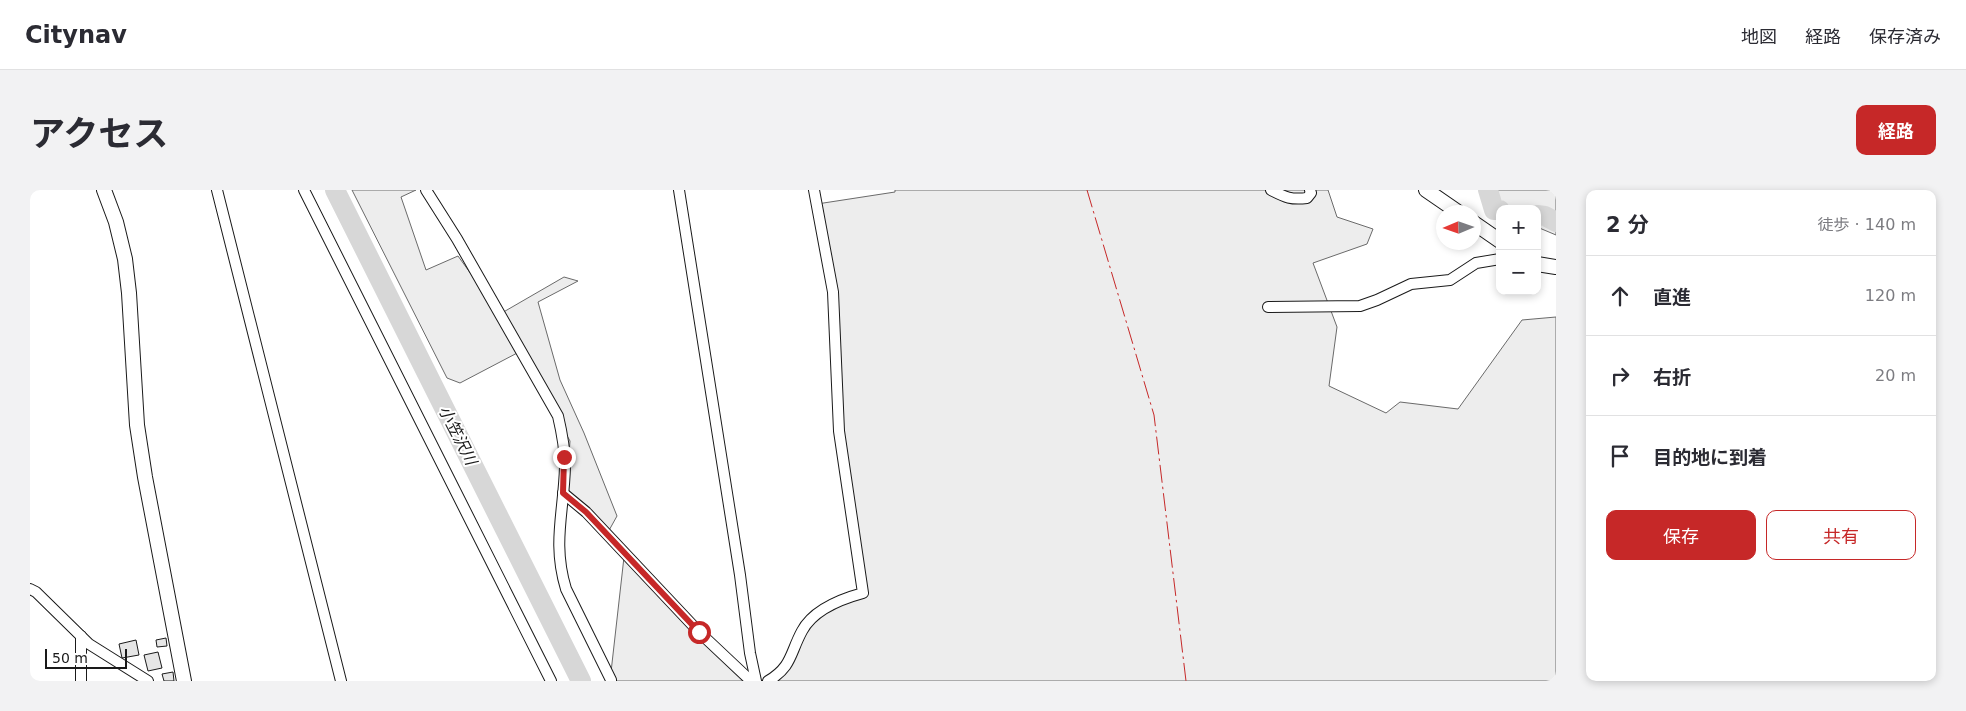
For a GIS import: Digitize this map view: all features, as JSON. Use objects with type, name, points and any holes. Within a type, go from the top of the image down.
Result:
[{"type":"street","points":[[104,190],[116,222],[125,259],[130,293],[137,425],[144,477],[184,681]]},
{"type":"street","points":[[217,190],[341,681]]},
{"type":"street","points":[[304,190],[551,681]]},
{"type":"street","points":[[426,190],[458,239],[558,416],[564,446],[565,467],[558,540],[562,574],[566,589],[611,680]]},
{"type":"street","points":[[679,190],[740,575],[750,653],[756,681]]},
{"type":"street","points":[[768,681],[786,667],[802,630],[812,617],[850,596],[863,593],[839,431],[833,292],[814,190]]},
{"type":"street","points":[[1271,190],[1288,199],[1297,199],[1306,198],[1311,193],[1310,190]]},
{"type":"street","points":[[1426,190],[1448,205]]},
{"type":"street","points":[[1481,228],[1496,239]]},
{"type":"street","points":[[1268,307],[1360,306],[1411,284],[1450,280],[1476,263],[1496,260]]},
{"type":"street","points":[[1541,265],[1556,267]]},
{"type":"street","points":[[563,493],[586,512],[699,632],[751,681]]},
{"type":"street","points":[[30,589],[36,592],[89,644],[148,681]]},
{"type":"street","points":[[81,636],[81,681]]},
{"type":"shaded area","points":[[352,190],[416,190],[401,197],[426,270],[458,256],[500,314],[564,277],[578,281],[538,302],[560,380],[584,433],[617,516],[607,534],[566,496],[570,441],[521,351],[460,383],[447,378]]},
{"type":"shaded area","points":[[895,190],[1328,190],[1337,217],[1373,229],[1367,244],[1313,263],[1337,327],[1329,386],[1386,413],[1400,402],[1458,409],[1522,320],[1556,317],[1556,681],[766,681],[785,668],[812,617],[863,592],[839,431],[833,292],[817,204],[895,192]]},
{"type":"shaded area","points":[[1488,190],[1556,190],[1556,235],[1541,229],[1541,205],[1496,205],[1496,211],[1494,210]]},
{"type":"shaded area","points":[[624,557],[751,681],[610,681]]},
{"type":"building","points":[[166,638],[167,646],[157,647],[156,640]]},
{"type":"building","points":[[136,640],[139,655],[122,658],[119,644]]},
{"type":"building","points":[[158,652],[162,668],[148,671],[144,655]]},
{"type":"building","points":[[173,672],[174,681],[164,681],[162,674]]},
{"type":"waterway","name":"小笠沢川","points":[[335,190],[581,681]]},
{"type":"waterway","points":[[1488,190],[1494,210],[1496,210]]},
{"type":"waterway","points":[[1541,216],[1556,222]]},
{"type":"power","points":[[1087,190],[1154,415],[1186,681]]},
{"type":"route","points":[[564,457],[563,493],[586,512],[699,632]]}]
